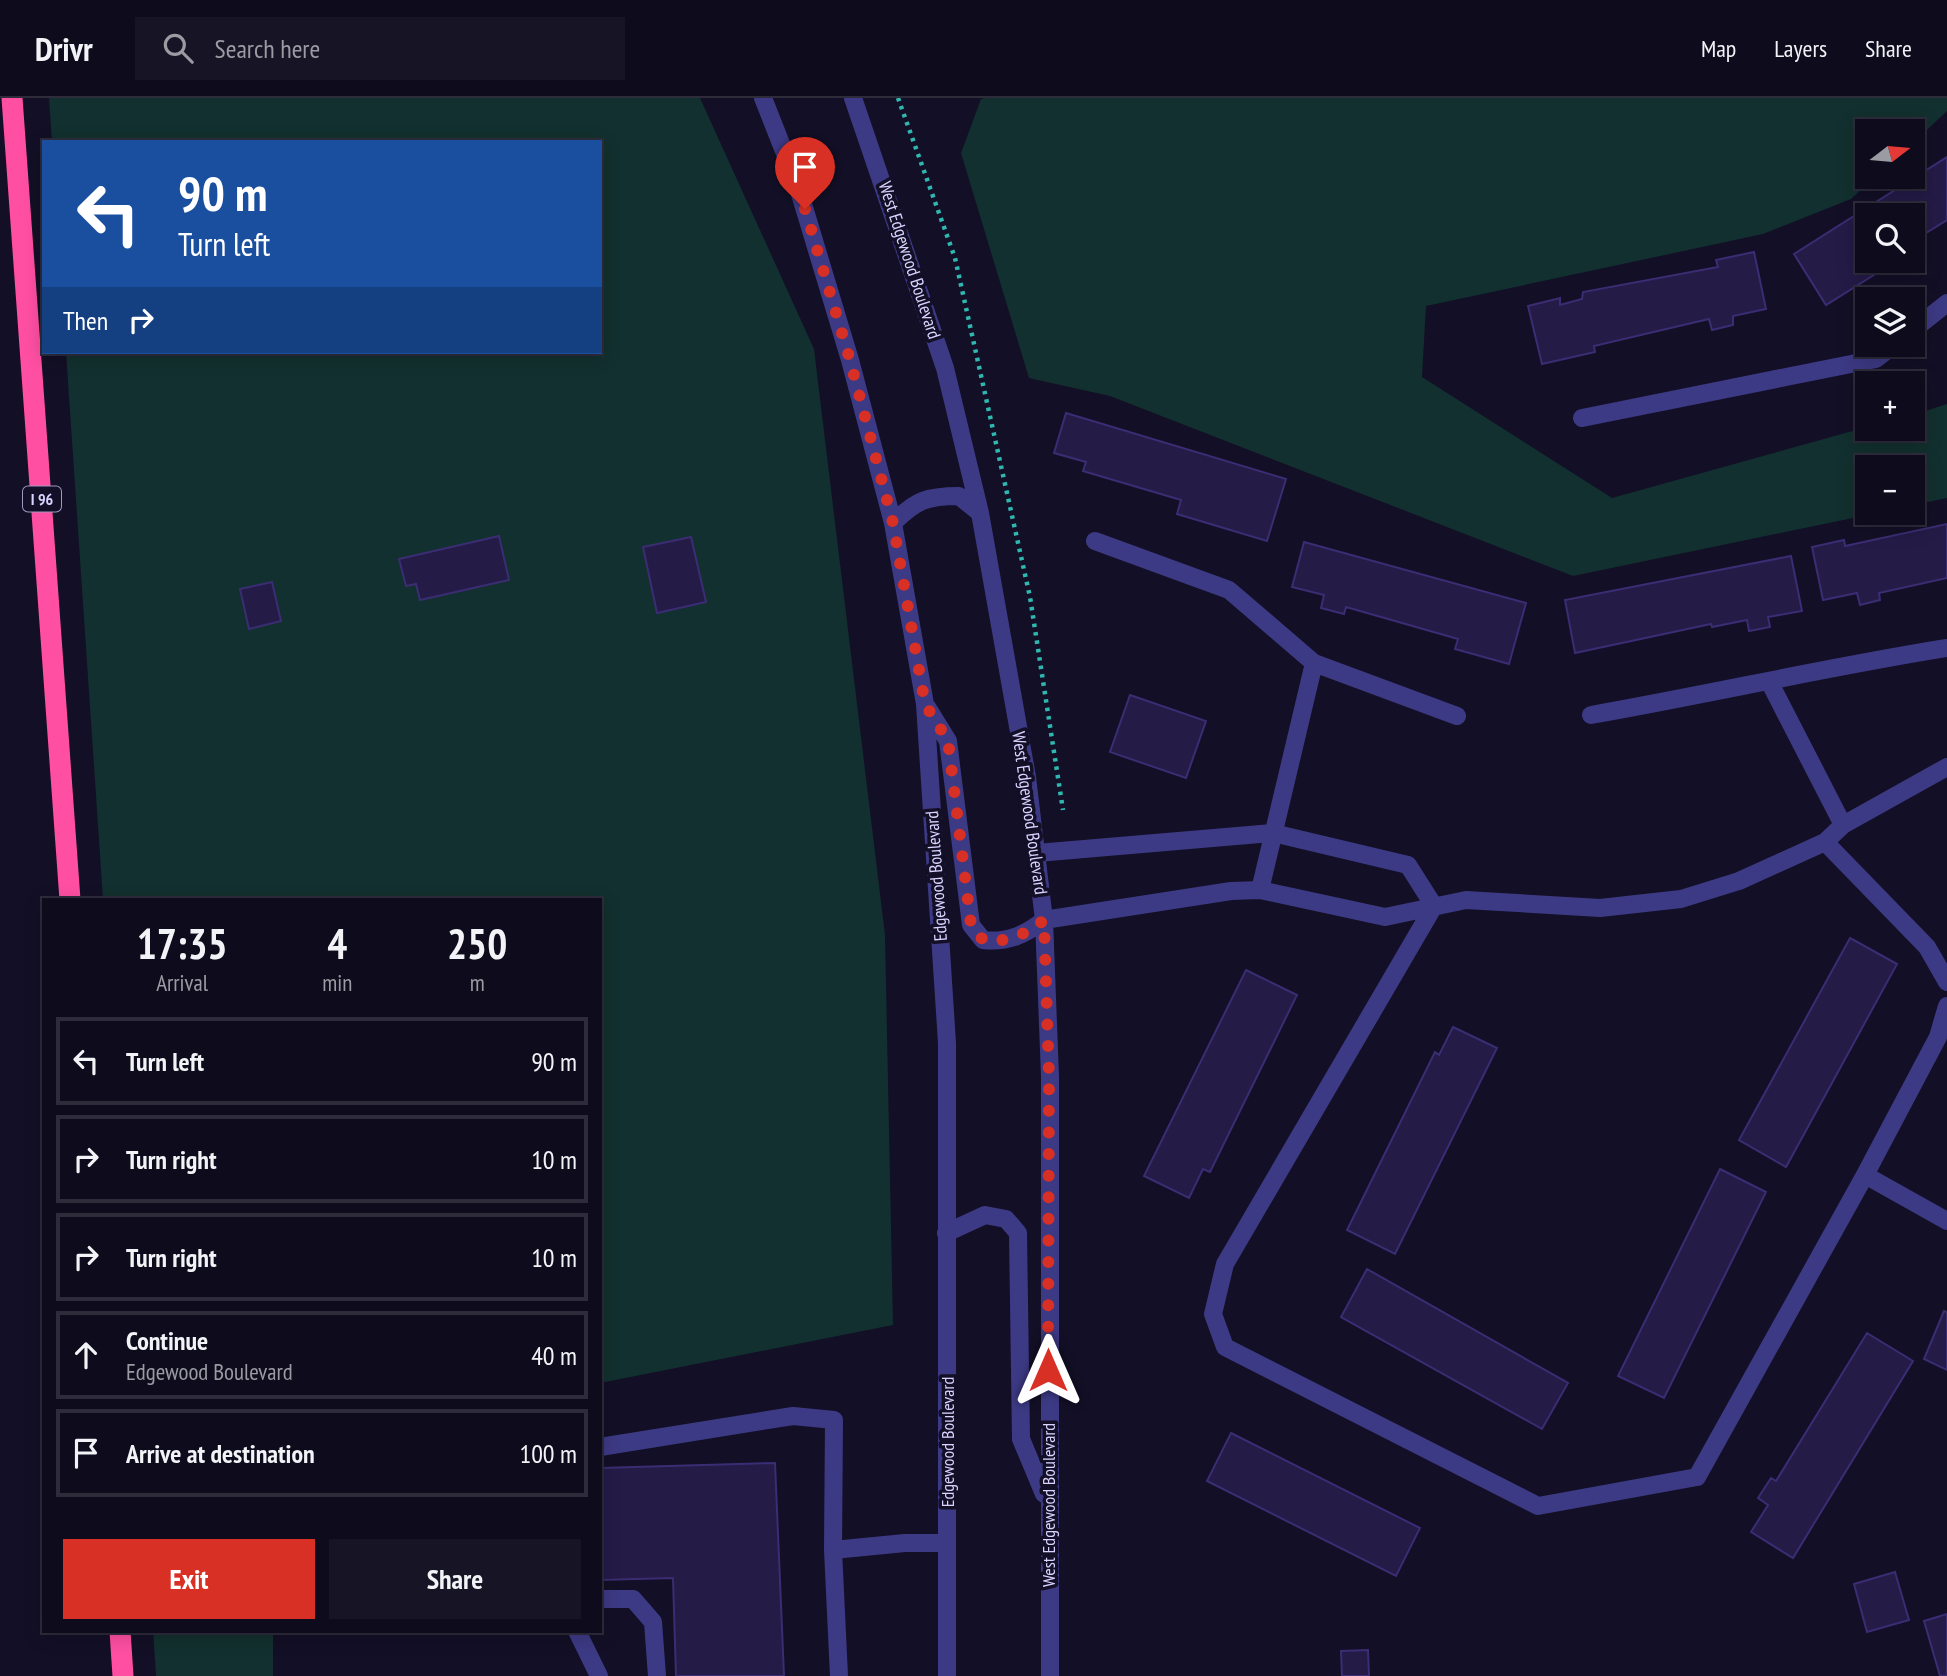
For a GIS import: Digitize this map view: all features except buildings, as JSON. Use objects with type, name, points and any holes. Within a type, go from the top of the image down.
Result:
[{"type":"highway","name":"I 96","points":[[12,98],[70,898]]},
{"type":"highway","points":[[120,1633],[123,1676]]},
{"type":"street","name":"Edgewood Boulevard","points":[[763,98],[805,209],[850,360],[893,523],[925,704],[947,1043],[947,1676]]},
{"type":"street","name":"West Edgewood Boulevard","points":[[853,98],[945,368],[980,513],[1027,777],[1037,853],[1044,920],[1049,1076],[1050,1676]]},
{"type":"street","points":[[1925,320],[1947,303]]},
{"type":"street","points":[[1582,418],[1879,357]]},
{"type":"street","points":[[893,523],[911,506],[932,496],[959,496],[980,513]]},
{"type":"street","points":[[1095,541],[1229,590],[1314,663],[1457,716]]},
{"type":"street","points":[[1591,715],[1770,683],[1847,664],[1947,648]]},
{"type":"street","points":[[1260,890],[1314,663]]},
{"type":"street","points":[[1770,683],[1843,825]]},
{"type":"street","points":[[925,704],[948,741],[971,925],[983,940],[1002,942],[1031,930],[1044,920],[1231,891],[1260,890],[1385,917],[1466,900],[1600,908],[1681,900],[1739,881],[1825,842],[1843,825],[1947,767]]},
{"type":"street","points":[[1037,853],[1273,833],[1408,865],[1434,906]]},
{"type":"street","points":[[1825,842],[1927,947],[1947,982]]},
{"type":"street","points":[[1434,906],[1225,1264],[1213,1314],[1225,1346],[1538,1506],[1697,1477],[1865,1175],[1938,1037],[1947,1006]]},
{"type":"street","points":[[1865,1175],[1947,1221]]},
{"type":"street","points":[[946,1233],[985,1215],[1006,1219],[1018,1233],[1021,1439],[1048,1504]]},
{"type":"street","points":[[602,1447],[793,1416],[834,1420],[833,1550],[839,1676]]},
{"type":"street","points":[[833,1550],[947,1542]]},
{"type":"street","points":[[602,1599],[633,1599],[653,1622],[657,1676]]},
{"type":"street","points":[[578,1633],[599,1676]]},
{"type":"green space","points":[[49,98],[700,98],[814,349],[885,935],[893,1325],[602,1383],[602,898],[103,898],[66,354],[602,354],[602,140],[52,140]]},
{"type":"green space","points":[[1947,98],[1947,111],[1925,132],[1925,119],[1855,119],[1855,189],[1862,189],[1851,199],[1763,234],[1426,306],[1422,377],[1612,498],[1855,430],[1855,441],[1925,441],[1925,411],[1947,404],[1947,498],[1925,503],[1925,455],[1855,455],[1855,518],[1573,576],[1110,396],[1029,378],[961,153],[981,99]]},
{"type":"green space","points":[[153,1633],[273,1633],[273,1676],[156,1676]]},
{"type":"route","points":[[805,209],[850,360],[893,523],[925,704],[948,741],[971,925],[983,940],[1002,942],[1031,930],[1044,920],[1049,1076],[1048,1370]]}]
